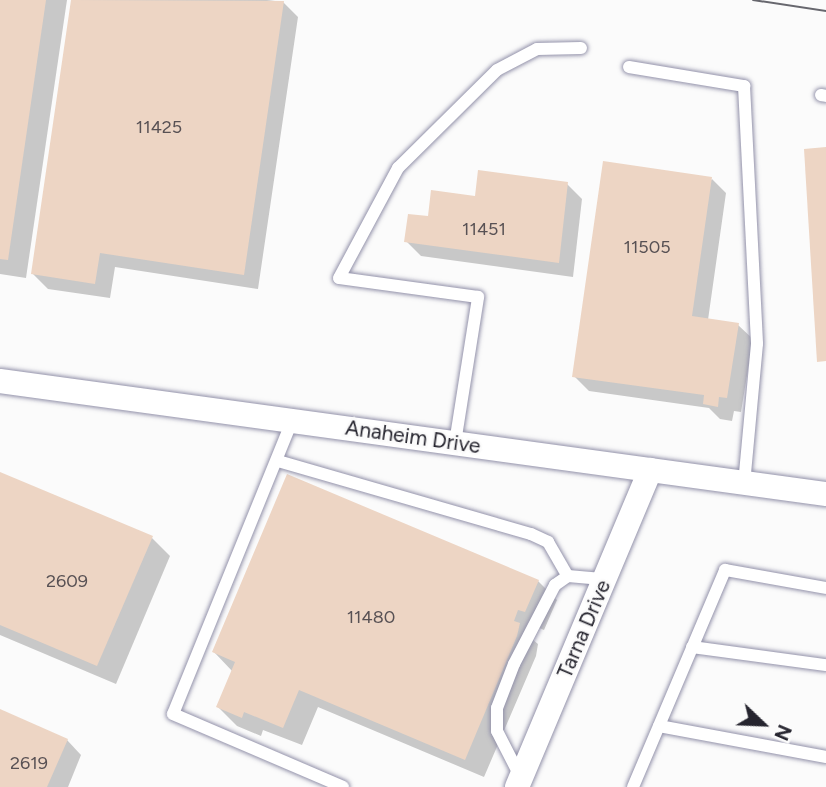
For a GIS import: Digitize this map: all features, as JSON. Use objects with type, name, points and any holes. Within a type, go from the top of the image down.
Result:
[{"type":"street","name":"Anaheim Drive","points":[[0,381],[826,494]]},
{"type":"street","name":"Tarna Drive","points":[[519,782],[650,470]]},
{"type":"lane","points":[[455,443],[478,297],[339,278],[398,168],[497,70],[537,50],[580,48]]},
{"type":"lane","points":[[629,67],[744,86],[757,344],[744,483]]},
{"type":"lane","points":[[292,421],[173,714],[343,787]]},
{"type":"lane","points":[[278,461],[531,534],[548,542],[568,576]]},
{"type":"lane","points":[[633,787],[724,570],[826,588]]},
{"type":"lane","points":[[519,782],[505,754],[498,731],[497,708],[539,609],[555,585],[568,576],[605,579]]},
{"type":"lane","points":[[692,647],[826,665]]},
{"type":"lane","points":[[659,726],[826,757]]},
{"type":"building","points":[[0,0],[46,0],[8,260],[0,259]]},
{"type":"building","points":[[71,0],[284,1],[244,275],[100,253],[95,284],[31,274]]},
{"type":"building","points":[[826,147],[826,361],[817,362],[804,149]]},
{"type":"building","points":[[603,161],[712,177],[692,316],[739,323],[727,398],[719,397],[718,407],[703,404],[704,395],[572,377]]},
{"type":"building","points":[[478,170],[568,182],[559,263],[404,242],[408,214],[428,216],[431,190],[475,196]]},
{"type":"building","points":[[0,472],[153,536],[97,666],[0,625]]},
{"type":"building","points":[[287,474],[539,580],[525,612],[518,610],[514,621],[520,623],[517,636],[465,760],[299,690],[283,728],[244,712],[242,718],[216,707],[235,662],[212,652]]},
{"type":"building","points":[[0,709],[68,739],[47,787],[0,787]]},
{"type":"tram line","points":[[753,0],[826,11]]}]
